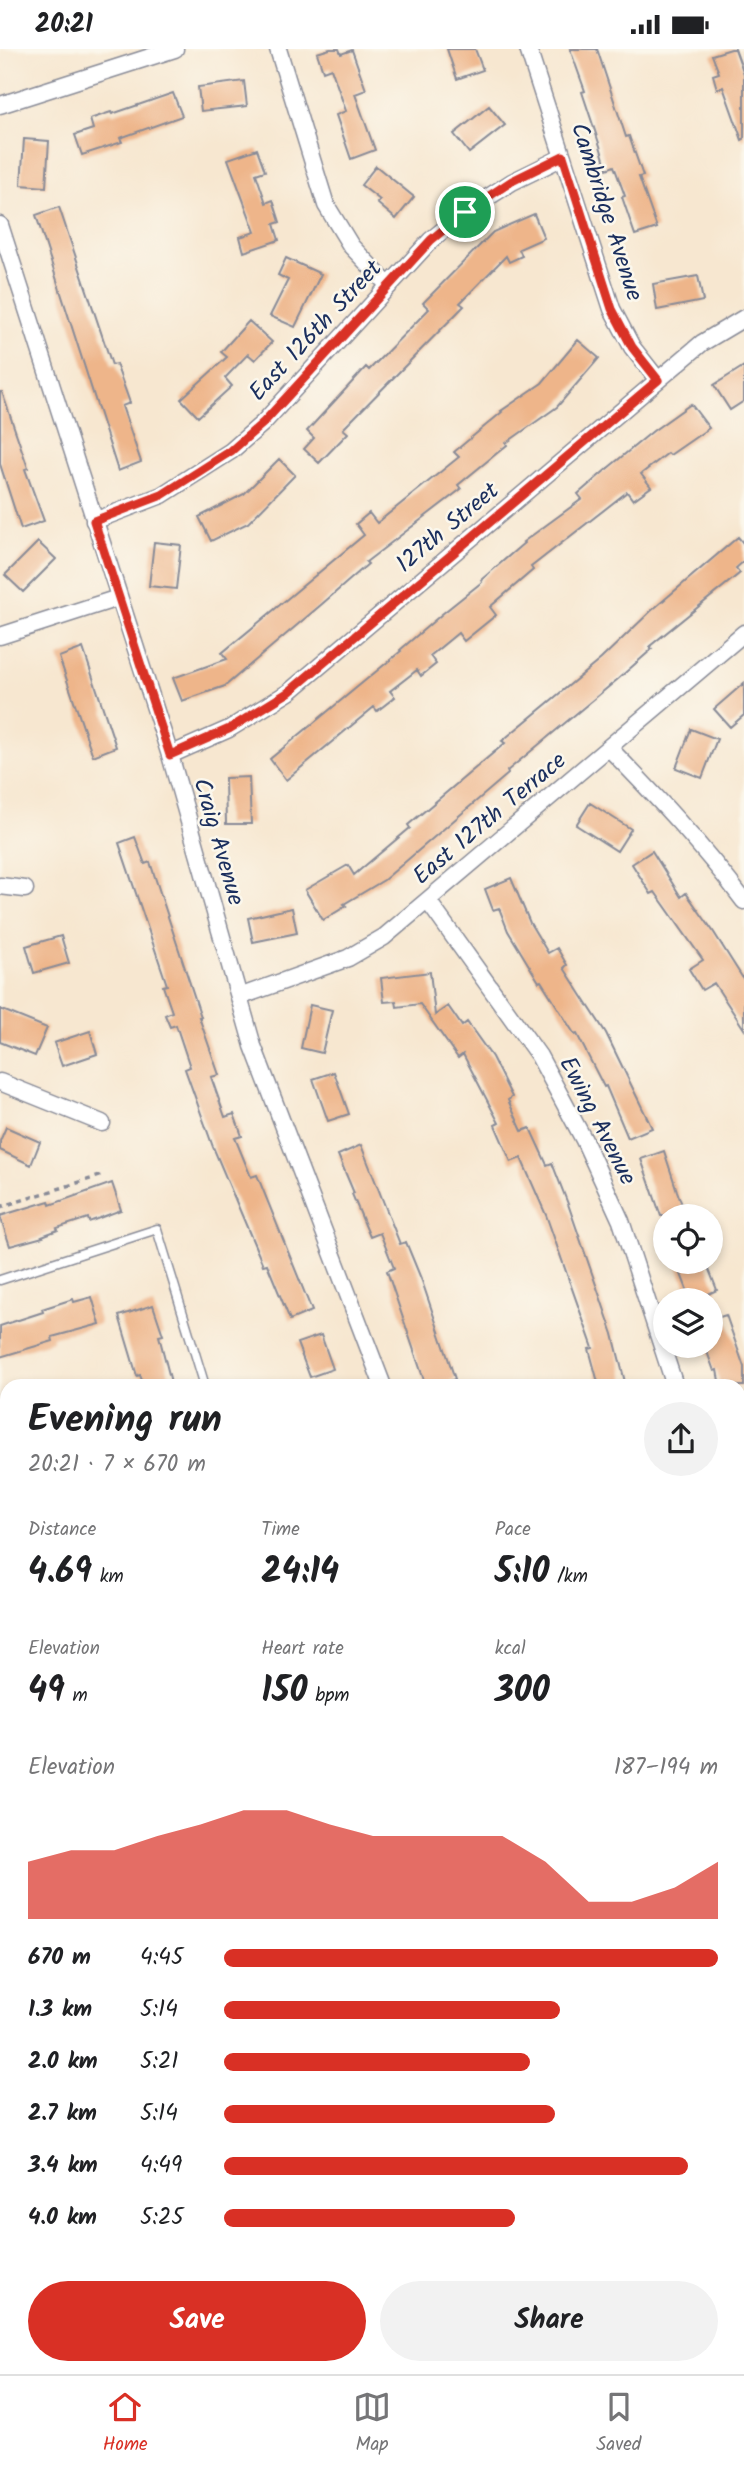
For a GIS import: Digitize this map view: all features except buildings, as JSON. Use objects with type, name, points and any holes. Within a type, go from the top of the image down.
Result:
[{"type":"street","points":[[0,105],[175,49]]},
{"type":"street","points":[[278,49],[326,205],[351,246],[389,286]]},
{"type":"street","name":"Cambridge Avenue","points":[[528,49],[612,309],[632,347],[658,380]]},
{"type":"street","name":"East 126th Street","points":[[94,521],[162,495],[231,451],[263,423],[431,240],[465,212],[512,181],[563,156]]},
{"type":"street","name":"Craig Avenue","points":[[0,225],[170,755],[253,1046],[380,1379]]},
{"type":"street","name":"127th Street","points":[[170,755],[229,729],[289,692],[702,343],[744,318]]},
{"type":"street","points":[[0,636],[118,598]]},
{"type":"street","name":"East 127th Terrace","points":[[239,997],[348,958],[383,937],[744,633]]},
{"type":"street","points":[[609,748],[667,808],[718,866],[744,901]]},
{"type":"street","points":[[0,886],[25,889]]},
{"type":"street","name":"Ewing Avenue","points":[[428,901],[539,1056],[584,1140],[621,1221],[673,1379]]},
{"type":"street","points":[[0,1082],[102,1123]]},
{"type":"lane","points":[[0,1280],[158,1229],[203,1379]]},
{"type":"path","points":[[0,1207],[103,1175]]},
{"type":"route","points":[[563,156],[612,309],[632,347],[658,380],[289,692],[229,729],[170,755],[94,521],[162,495],[231,451],[263,423],[431,240],[465,212],[512,181],[563,156]]}]
